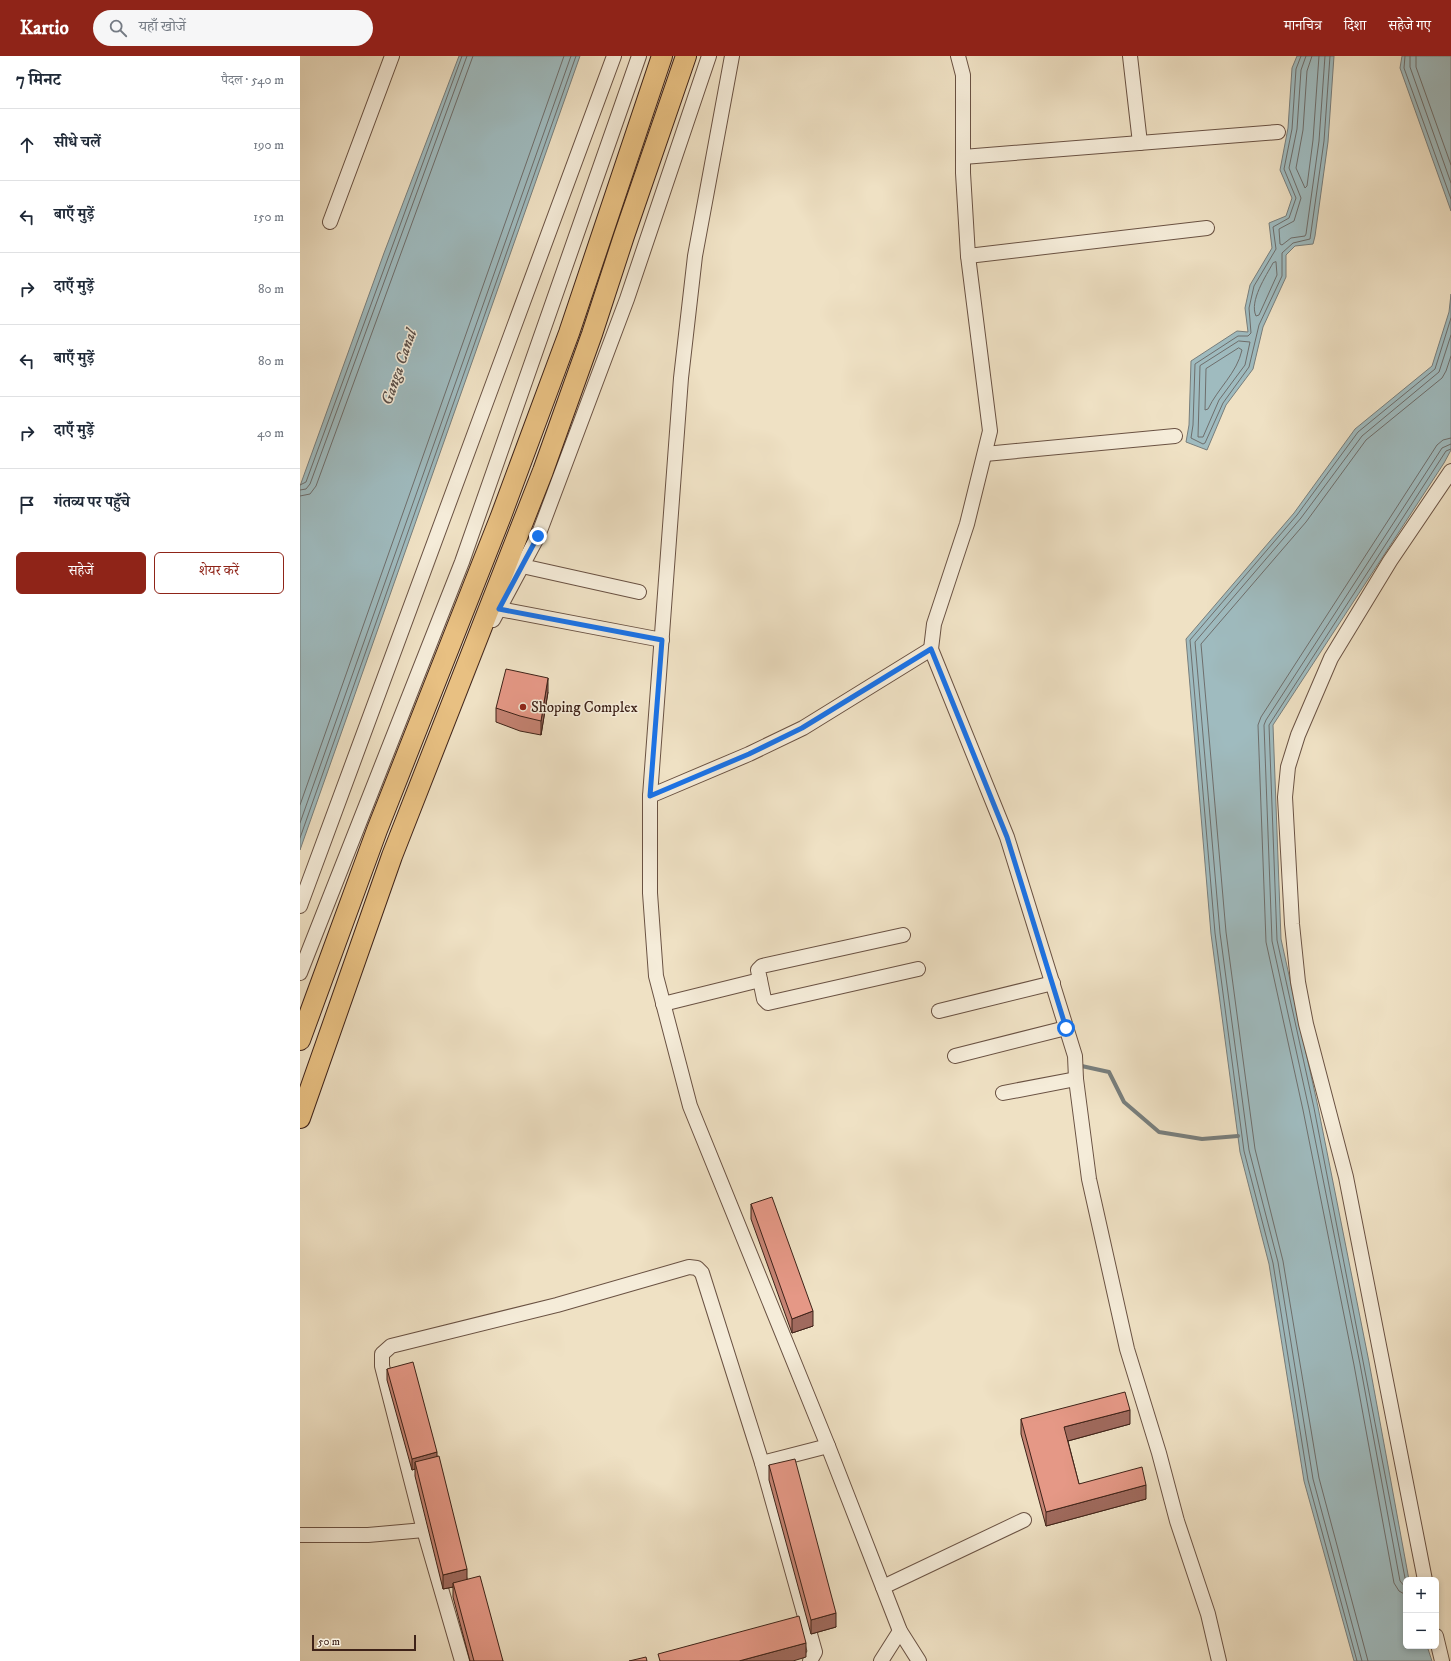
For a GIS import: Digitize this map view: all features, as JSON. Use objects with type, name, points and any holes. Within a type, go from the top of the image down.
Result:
[{"type":"highway","points":[[300,1040],[377,830],[501,516],[569,333],[662,56]]},
{"type":"highway","points":[[300,1118],[392,856],[543,471],[592,334],[686,56]]},
{"type":"street","points":[[330,222],[392,56]]},
{"type":"street","points":[[300,906],[614,56]]},
{"type":"street","points":[[300,973],[462,562],[639,56]]},
{"type":"street","points":[[465,672],[538,536],[627,299],[709,56]]},
{"type":"street","points":[[732,56],[694,256],[681,378],[650,796],[650,900],[656,976],[690,1106],[828,1446],[900,1631],[919,1661]]},
{"type":"street","points":[[958,56],[963,76],[963,157],[968,256],[990,431],[967,524],[934,624],[931,649],[1007,837],[1053,983],[1074,1056],[1089,1179],[1127,1349],[1159,1453],[1177,1522],[1208,1614],[1218,1661]]},
{"type":"street","points":[[1130,56],[1140,143]]},
{"type":"street","points":[[963,157],[1278,132]]},
{"type":"street","points":[[968,256],[1207,228]]},
{"type":"street","points":[[985,454],[1176,436]]},
{"type":"street","points":[[1424,1577],[1346,1177],[1306,1024],[1298,982],[1292,924],[1285,797],[1288,767],[1298,735],[1331,658],[1390,561],[1451,471]]},
{"type":"street","points":[[522,566],[639,592]]},
{"type":"street","points":[[499,609],[662,640]]},
{"type":"street","points":[[650,796],[749,754],[802,728],[931,649]]},
{"type":"street","points":[[903,934],[762,966],[758,970],[764,999],[768,1002],[918,968]]},
{"type":"street","points":[[663,1004],[760,980]]},
{"type":"street","points":[[940,1011],[1053,983]]},
{"type":"street","points":[[955,1056],[1066,1028]]},
{"type":"street","points":[[1003,1093],[1076,1079]]},
{"type":"street","points":[[462,1661],[424,1530],[382,1366],[382,1354],[391,1346],[557,1305],[689,1267],[697,1268],[702,1273],[762,1463],[815,1652],[810,1661]]},
{"type":"street","points":[[762,1463],[828,1446]]},
{"type":"street","points":[[882,1587],[1024,1520]]},
{"type":"street","points":[[300,1535],[368,1535],[424,1530]]},
{"type":"street","points":[[881,1661],[900,1631]]},
{"type":"street","points":[[1439,1648],[1442,1661]]},
{"type":"water","name":"Ganga Canal","points":[[459,56],[580,56],[300,850],[300,486],[384,253]]},
{"type":"water","points":[[1297,56],[1334,56],[1328,142],[1315,236],[1313,244],[1295,246],[1286,255],[1286,277],[1263,327],[1253,369],[1226,405],[1207,450],[1186,442],[1189,425],[1191,361],[1237,331],[1248,332],[1245,308],[1250,285],[1272,248],[1269,223],[1286,216],[1292,198],[1280,170],[1288,128],[1292,68]]},
{"type":"water","points":[[1402,56],[1451,56],[1451,211],[1400,68]]},
{"type":"water","points":[[1451,294],[1451,450],[1273,725],[1281,939],[1318,1107],[1369,1362],[1408,1577],[1403,1577],[1403,1649],[1428,1649],[1432,1661],[1354,1661],[1304,1481],[1269,1264],[1240,1152],[1211,934],[1186,639],[1294,513],[1355,429],[1432,366],[1449,312]]},
{"type":"building","name":"Shoping Complex","points":[[506,669],[548,678],[541,721],[496,708]]},
{"type":"building","points":[[772,1197],[813,1311],[792,1319],[751,1204]]},
{"type":"building","points":[[413,1362],[437,1452],[412,1459],[387,1369]]},
{"type":"building","points":[[1125,1392],[1130,1410],[1064,1427],[1079,1484],[1142,1467],[1146,1485],[1046,1512],[1021,1419]]},
{"type":"building","points":[[439,1456],[467,1569],[443,1575],[415,1462]]},
{"type":"building","points":[[795,1459],[836,1613],[811,1620],[769,1465]]},
{"type":"building","points":[[480,1576],[503,1661],[474,1661],[453,1583]]},
{"type":"building","points":[[799,1616],[806,1643],[739,1661],[660,1661],[658,1654]]},
{"type":"building","points":[[646,1657],[647,1661],[629,1661]]},
{"type":"waterway","points":[[1077,1065],[1109,1072],[1124,1102],[1159,1132],[1202,1139],[1238,1136]]},
{"type":"place","name":"Shoping Complex","points":[[523,707]]},
{"type":"route","points":[[538,536],[499,609],[662,640],[650,796],[749,754],[802,728],[931,649],[1007,837],[1066,1028]]}]
